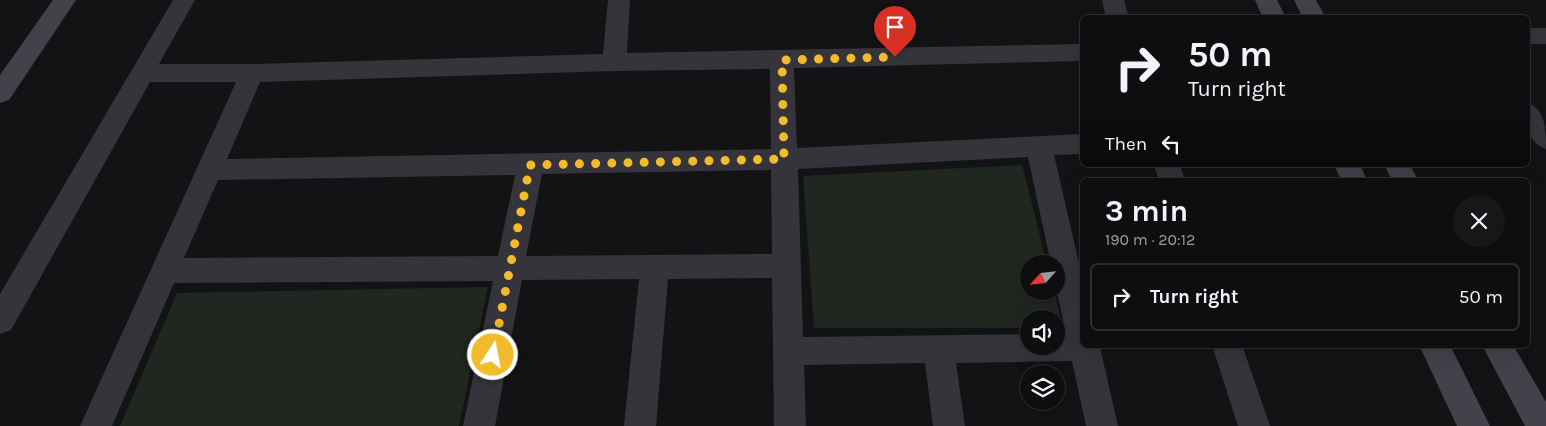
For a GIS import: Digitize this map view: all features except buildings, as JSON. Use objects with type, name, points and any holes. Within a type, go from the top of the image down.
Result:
[{"type":"main road","points":[[4,83],[65,0]]},
{"type":"main road","points":[[1266,0],[1274,15]]},
{"type":"main road","points":[[1304,0],[1313,15]]},
{"type":"main road","points":[[1435,348],[1474,426]]},
{"type":"main road","points":[[1499,348],[1542,423]]},
{"type":"street","points":[[0,321],[184,0]]},
{"type":"street","points":[[614,62],[619,0]]},
{"type":"street","points":[[1112,0],[1117,15]]},
{"type":"street","points":[[1530,36],[1546,36]]},
{"type":"street","points":[[142,73],[252,73],[614,62],[782,60],[1080,52]]},
{"type":"street","points":[[782,60],[790,426]]},
{"type":"street","points":[[96,426],[252,73]]},
{"type":"street","points":[[209,170],[784,159],[1080,144]]},
{"type":"street","points":[[1039,146],[1080,325]]},
{"type":"street","points":[[479,426],[530,165]]},
{"type":"street","points":[[640,426],[655,266]]},
{"type":"street","points":[[164,271],[786,266]]},
{"type":"street","points":[[788,351],[939,350],[1080,343]]},
{"type":"street","points":[[1085,348],[1102,426]]},
{"type":"street","points":[[1228,348],[1254,426]]},
{"type":"street","points":[[939,350],[949,426]]},
{"type":"shaded area","points":[[1022,165],[1045,255],[1020,255],[1020,300],[1056,300],[1059,310],[1020,310],[1020,328],[814,328],[803,176]]},
{"type":"shaded area","points":[[488,287],[459,426],[120,426],[177,293]]},
{"type":"route","points":[[493,355],[530,165],[784,159],[782,60],[895,57]]}]
